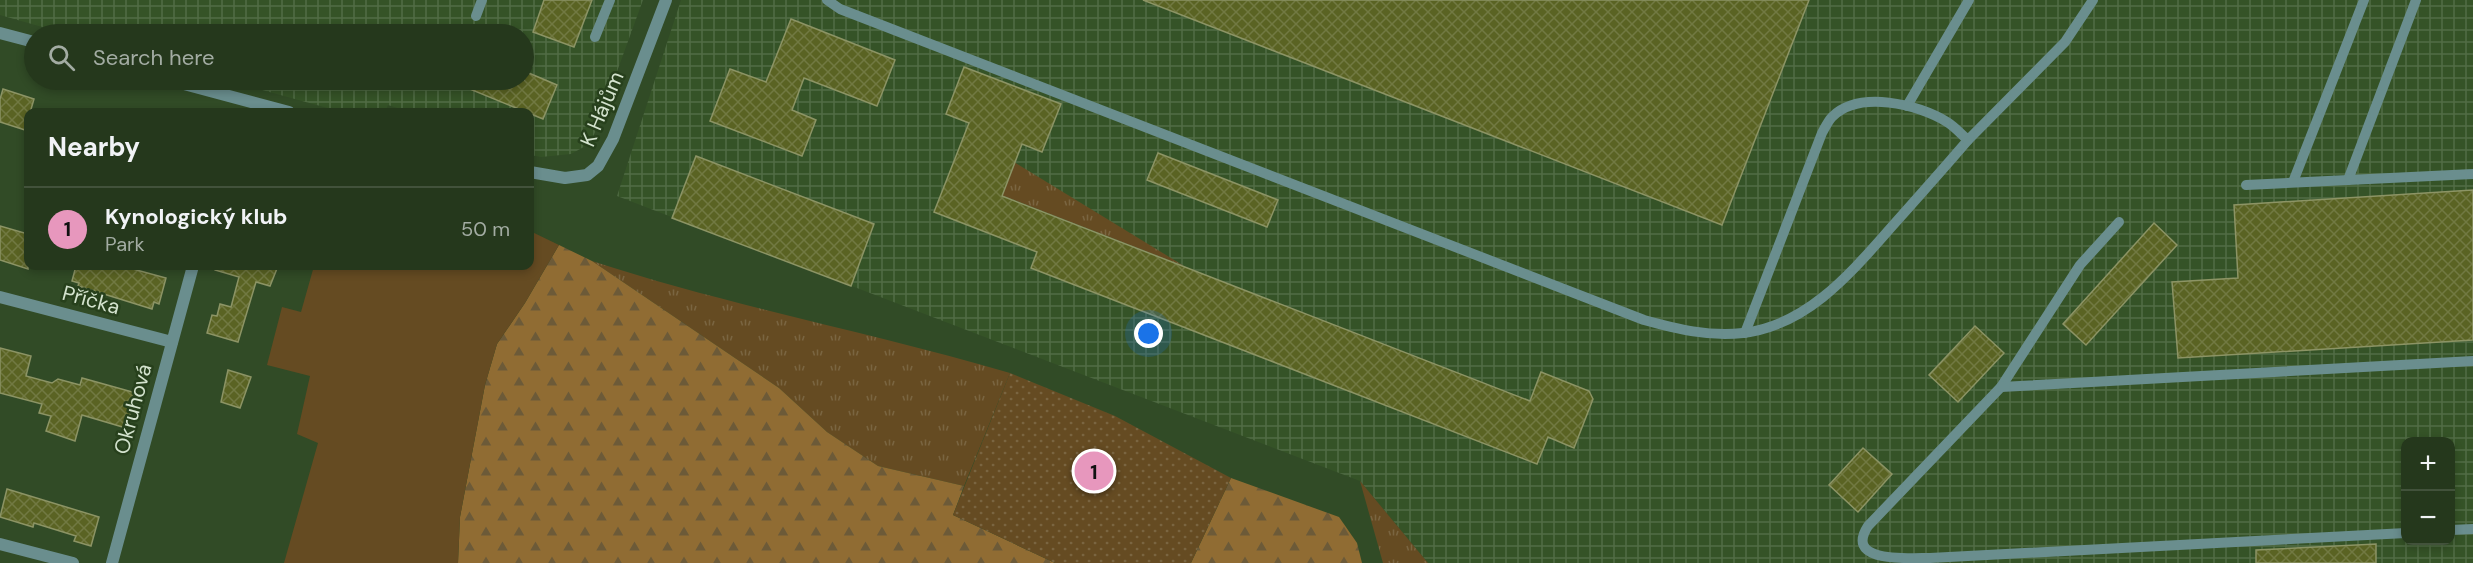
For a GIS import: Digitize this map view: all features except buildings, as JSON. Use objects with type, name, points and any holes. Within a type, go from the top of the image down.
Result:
[{"type":"street","name":"K Hájům","points":[[534,173],[565,178],[587,175],[598,166],[613,139],[666,0]]},
{"type":"street","points":[[0,33],[24,39]]},
{"type":"street","points":[[206,90],[274,108]]},
{"type":"street","points":[[237,108],[239,99]]},
{"type":"street","name":"Okruhová","points":[[112,563],[192,270]]},
{"type":"street","name":"Příčka","points":[[0,297],[171,342]]},
{"type":"street","points":[[0,544],[73,563]]},
{"type":"lane","points":[[476,16],[482,0]]},
{"type":"lane","points":[[596,37],[610,0]]},
{"type":"lane","points":[[827,0],[840,9],[1644,320],[1681,330],[1713,334],[1745,333],[1774,324],[1799,313],[1840,283],[1968,140],[2065,42],[2093,0]]},
{"type":"lane","points":[[1907,106],[1969,0]]},
{"type":"lane","points":[[2293,182],[2364,0]]},
{"type":"lane","points":[[2348,180],[2416,0]]},
{"type":"lane","points":[[1745,333],[1821,133],[1831,117],[1846,107],[1867,102],[1907,106],[1945,121],[1968,140]]},
{"type":"lane","points":[[2246,185],[2473,174]]},
{"type":"lane","points":[[2119,222],[2074,273],[2001,387],[1868,526],[1862,536],[1862,545],[1873,557],[1929,558],[2401,532]]},
{"type":"lane","points":[[2001,387],[2473,361]]},
{"type":"lane","points":[[2455,530],[2473,529]]},
{"type":"shaded area","points":[[0,0],[643,0],[591,143],[571,154],[541,157],[534,156],[534,108],[397,108],[388,105],[387,108],[328,108],[262,90],[534,90],[534,24],[32,24],[0,15]]},
{"type":"shaded area","points":[[681,0],[2473,0],[2473,563],[1428,563],[1360,481],[617,196]]},
{"type":"green space","points":[[1014,162],[1184,266],[1001,195]]},
{"type":"green space","points":[[534,233],[559,245],[525,303],[497,344],[485,385],[460,517],[458,563],[284,563],[318,443],[297,434],[310,376],[267,365],[282,307],[301,312],[313,270],[534,270]]},
{"type":"green space","points":[[559,245],[592,261],[779,388],[827,432],[878,466],[964,486],[953,515],[1055,563],[458,563],[460,517],[485,385],[497,344],[525,303]]},
{"type":"green space","points":[[592,261],[696,292],[1010,373],[964,486],[878,466],[827,432],[779,388]]},
{"type":"green space","points":[[1010,373],[1115,416],[1231,478],[1191,563],[1055,563],[953,515]]},
{"type":"green space","points":[[1231,478],[1339,517],[1357,543],[1362,563],[1191,563]]},
{"type":"green space","points":[[1360,481],[1428,563],[1383,563]]},
{"type":"place","name":"Kynologický klub","points":[[1094,471]]}]
